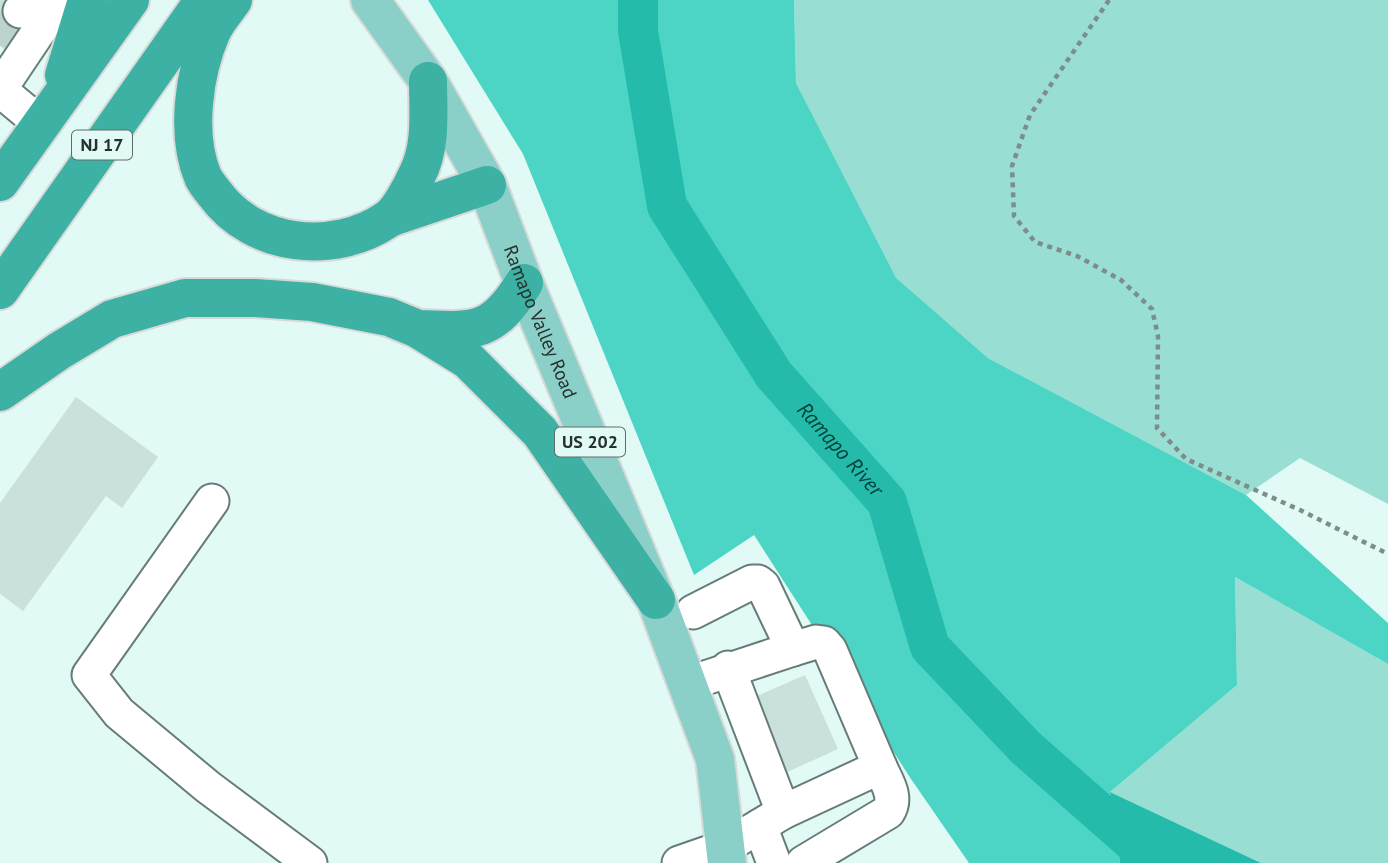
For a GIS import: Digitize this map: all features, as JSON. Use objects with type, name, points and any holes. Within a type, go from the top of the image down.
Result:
[{"type":"highway","points":[[0,182],[31,129],[130,0]]},
{"type":"highway","name":"NJ 17","points":[[0,289],[204,0]]},
{"type":"highway","points":[[233,0],[213,30],[194,90],[194,139],[203,178],[225,208],[258,230],[292,241],[330,241],[486,185]]},
{"type":"highway","points":[[31,129],[71,4]]},
{"type":"highway","points":[[390,218],[418,174],[424,155],[428,134],[428,81]]},
{"type":"highway","points":[[418,329],[464,331],[481,327],[498,317],[511,304],[524,284]]},
{"type":"highway","points":[[0,392],[112,319],[185,298],[255,298],[312,302],[389,317],[418,329],[468,360],[540,432],[656,600]]},
{"type":"main road","name":"Ramapo Valley Road","points":[[370,0],[428,81],[486,185],[524,284],[656,600],[715,759],[726,855]]},
{"type":"lane","points":[[31,129],[0,90],[71,4]]},
{"type":"lane","points":[[212,501],[89,675],[120,713],[208,787],[310,863]]},
{"type":"lane","points":[[693,612],[752,582],[758,582],[763,586],[793,649]]},
{"type":"lane","points":[[687,684],[729,668],[816,642],[824,643],[830,650],[893,796],[893,805],[888,812],[803,863]]},
{"type":"lane","points":[[729,668],[772,819],[774,863]]},
{"type":"lane","points":[[679,863],[726,855],[772,819],[880,767]]},
{"type":"path","points":[[1109,0],[1030,115],[1012,166],[1014,216],[1035,242],[1077,256],[1121,280],[1152,309],[1158,335],[1157,428],[1186,459],[1300,510],[1388,554]]},
{"type":"shaded area","points":[[428,0],[794,0],[796,83],[896,278],[988,358],[1246,495],[1388,623],[1388,664],[1235,577],[1237,685],[1110,792],[1120,863],[969,863],[911,779],[754,535],[694,575],[523,154]]},
{"type":"shaded area","points":[[794,0],[1388,0],[1388,504],[1300,458],[1246,495],[988,358],[895,278],[796,83]]},
{"type":"shaded area","points":[[1235,577],[1388,664],[1388,863],[1261,863],[1110,792],[1237,685]]},
{"type":"shaded area","points":[[1110,792],[1261,863],[1120,863]]},
{"type":"building","points":[[0,0],[7,0],[26,16],[6,51],[0,46]]},
{"type":"building","points":[[76,397],[158,457],[122,508],[106,496],[23,611],[0,594],[0,503]]},
{"type":"building","points":[[805,675],[838,749],[783,774],[750,699]]},
{"type":"waterway","name":"Ramapo River","points":[[638,0],[638,31],[667,206],[774,375],[887,502],[930,647],[1026,748],[1141,849],[1173,863]]},
{"type":"tunnel","points":[[0,45],[20,11]]}]
